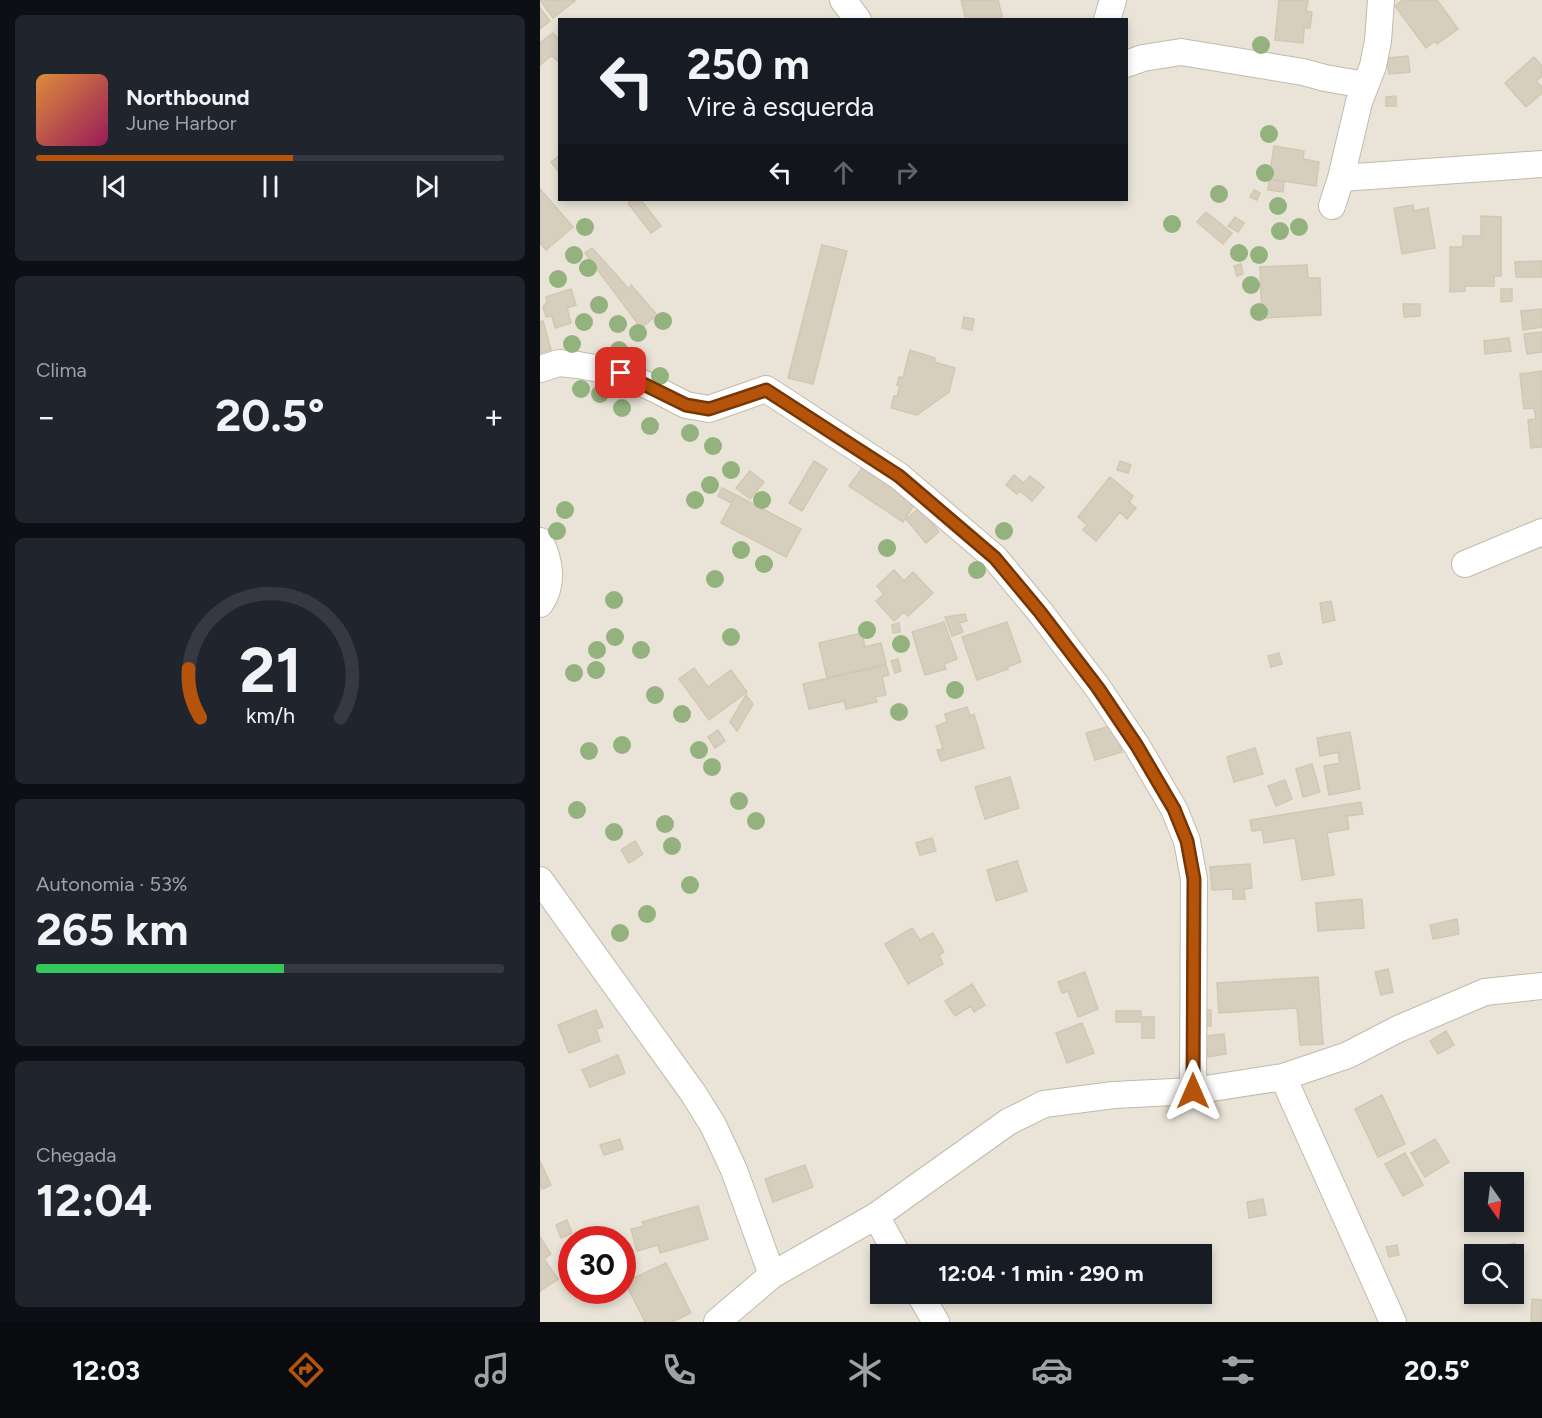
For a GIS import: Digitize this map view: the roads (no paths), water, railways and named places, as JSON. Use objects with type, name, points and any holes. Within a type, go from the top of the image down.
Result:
[{"type":"street","points":[[843,0],[856,18]]},
{"type":"street","points":[[1108,18],[1113,0]]},
{"type":"street","points":[[1332,206],[1365,85],[1373,66],[1381,0]]},
{"type":"street","points":[[1128,63],[1143,58],[1181,52],[1303,72],[1365,85]]},
{"type":"street","points":[[1341,178],[1542,164]]},
{"type":"street","points":[[540,369],[559,363],[578,364],[621,373],[686,405],[709,409],[766,390],[899,476],[995,558],[1098,688],[1137,746],[1174,809],[1187,841],[1194,879],[1193,1091]]},
{"type":"street","points":[[1465,564],[1542,531]]},
{"type":"street","points":[[540,541],[547,554],[550,579],[540,604]]},
{"type":"street","points":[[540,880],[693,1093],[713,1125],[734,1170],[772,1275]]},
{"type":"street","points":[[717,1322],[772,1275],[876,1216],[1008,1122],[1044,1104],[1114,1095],[1193,1091],[1283,1077],[1348,1055],[1398,1029],[1485,992],[1542,986]]},
{"type":"street","points":[[1283,1077],[1394,1322]]},
{"type":"street","points":[[876,1216],[891,1244]]},
{"type":"street","points":[[925,1304],[936,1322]]}]
